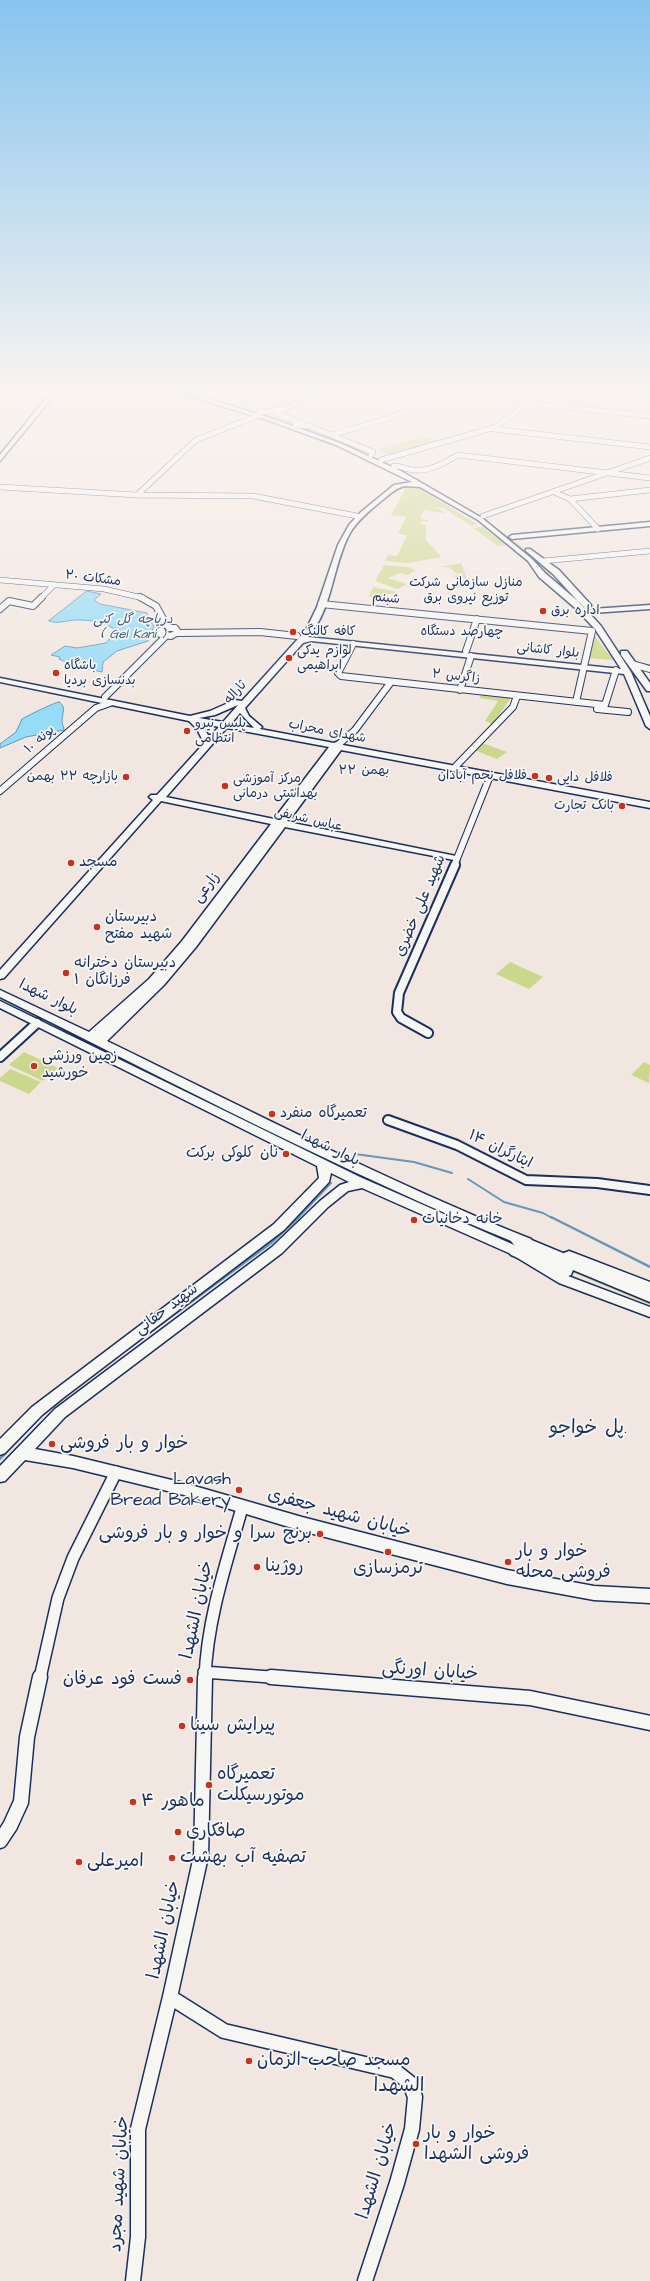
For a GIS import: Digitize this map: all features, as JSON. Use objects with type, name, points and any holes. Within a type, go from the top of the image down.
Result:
[{"type":"highway","points":[[517,1246],[650,1296]]},
{"type":"highway","points":[[517,1246],[650,1305]]},
{"type":"main road","name":"ثاراله","points":[[312,635],[342,532],[373,498]]},
{"type":"main road","name":"ثاراله","points":[[0,976],[85,874],[299,639],[337,550],[348,532],[360,518],[382,498]]},
{"type":"main road","points":[[445,498],[480,520],[530,560],[595,629],[620,668],[650,726]]},
{"type":"main road","points":[[456,498],[487,516],[563,578],[595,614],[648,687],[650,694]]},
{"type":"main road","points":[[514,538],[650,525]]},
{"type":"main road","points":[[586,530],[650,525]]},
{"type":"main road","points":[[545,577],[556,575],[555,571]]},
{"type":"main road","points":[[554,585],[557,579],[563,578]]},
{"type":"main road","points":[[595,614],[650,607]]},
{"type":"main road","points":[[595,614],[650,610]]},
{"type":"main road","name":"بلوار کاشانی","points":[[299,639],[312,635],[468,653],[620,668]]},
{"type":"main road","name":"بلوار کاشانی","points":[[312,635],[353,644],[468,653]]},
{"type":"main road","name":"شهدای محراب","points":[[0,676],[108,700],[338,746],[490,776],[650,805]]},
{"type":"main road","name":"شهدای محراب","points":[[0,680],[92,699],[108,700]]},
{"type":"main road","points":[[242,701],[246,717],[254,729],[230,732],[209,738],[193,717],[212,713],[242,701]]},
{"type":"main road","points":[[640,705],[650,707]]},
{"type":"main road","points":[[650,716],[650,722]]},
{"type":"main road","name":"شهدای محراب","points":[[338,746],[650,801]]},
{"type":"main road","name":"زارعی","points":[[96,1039],[153,981],[207,919],[338,746]]},
{"type":"main road","name":"عباس شریفی","points":[[155,798],[455,862]]},
{"type":"main road","name":"ثاراله","points":[[0,965],[72,889]]},
{"type":"main road","name":"بلوار شهدا","points":[[0,993],[96,1039],[330,1156],[517,1246],[536,1266],[604,1296],[650,1312]]},
{"type":"main road","name":"بلوار شهدا","points":[[0,1004],[362,1183],[517,1246],[549,1248],[650,1287]]},
{"type":"main road","points":[[322,1163],[326,1171],[325,1179]]},
{"type":"main road","points":[[325,1179],[331,1176],[338,1178],[344,1183],[344,1188]]},
{"type":"main road","name":"شهید حقانی","points":[[0,1449],[37,1411],[279,1227],[325,1179]]},
{"type":"main road","name":"شهید حقانی","points":[[0,1476],[60,1413],[277,1250],[324,1204],[344,1188],[362,1183]]},
{"type":"main road","points":[[176,1304],[190,1315]]},
{"type":"main road","name":"خیابان شهید جعفری","points":[[22,1453],[73,1462],[184,1489],[242,1508],[507,1577],[594,1593],[650,1596]]},
{"type":"street","points":[[266,498],[357,516]]},
{"type":"street","points":[[487,516],[537,498]]},
{"type":"street","points":[[487,516],[540,498]]},
{"type":"street","points":[[570,499],[575,498]]},
{"type":"street","points":[[570,499],[598,529]]},
{"type":"street","points":[[543,561],[650,551]]},
{"type":"street","name":"مشکات ۲۰","points":[[0,580],[111,590],[143,597],[155,604],[168,628]]},
{"type":"street","points":[[0,609],[9,601],[33,606],[54,585]]},
{"type":"street","name":"شبنم","points":[[321,604],[595,629]]},
{"type":"street","points":[[457,689],[480,619]]},
{"type":"street","points":[[166,636],[160,632],[168,628],[176,629],[178,633]]},
{"type":"street","points":[[576,702],[595,629]]},
{"type":"street","points":[[108,700],[166,636],[178,633],[260,632],[299,639]]},
{"type":"street","name":"زاگرس ۲","points":[[353,644],[339,675],[457,689],[517,698],[605,704],[620,668]]},
{"type":"street","points":[[632,664],[650,669]]},
{"type":"street","points":[[338,746],[355,730],[391,682]]},
{"type":"street","points":[[456,766],[479,740],[513,707],[517,698],[628,712]]},
{"type":"street","points":[[92,699],[96,708]]},
{"type":"street","name":"پونه ۱۰","points":[[0,790],[96,708],[108,700]]},
{"type":"street","name":"شهید علی خضری","points":[[428,1034],[401,1018],[397,1012],[399,993],[490,776]]},
{"type":"street","points":[[0,1057],[37,1023]]},
{"type":"street","name":"ایثارگران ۱۴","points":[[388,1120],[412,1130],[457,1145],[526,1180],[597,1183],[650,1190]]},
{"type":"street","points":[[0,1841],[10,1826],[21,1802],[27,1737],[58,1598],[73,1558],[116,1472]]},
{"type":"street","name":"خیابان الشهدا","points":[[242,1508],[206,1649],[204,1672],[201,1856],[170,1997],[224,2032],[395,2071],[410,2083],[415,2096],[412,2129],[398,2183],[365,2281]]},
{"type":"street","name":"خیابان اورنگی","points":[[204,1672],[530,1698],[650,1722]]},
{"type":"street","name":"خیابان شهید مجرد","points":[[133,2281],[138,2237],[138,2129],[149,2077],[170,1997]]},
{"type":"green space","points":[[400,498],[436,498],[477,524],[472,526],[443,508],[426,506],[440,509],[447,514],[424,510],[420,519],[429,520],[428,522],[422,521],[420,524],[426,525],[426,540],[441,557],[408,563],[385,561],[388,555],[397,556],[407,535],[398,534],[406,517],[391,515]]},
{"type":"green space","points":[[446,498],[450,498],[473,512],[506,535],[537,559],[552,574],[546,574],[533,558],[491,526]]},
{"type":"green space","points":[[482,527],[506,545],[498,546],[473,528]]},
{"type":"green space","points":[[461,563],[467,579],[452,576],[463,575],[462,573],[457,574],[449,567],[440,567]]},
{"type":"green space","points":[[384,565],[408,567],[416,570],[408,575],[400,573],[388,578],[407,584],[398,589],[375,581]]},
{"type":"green space","points":[[373,587],[397,592],[379,597],[369,597]]},
{"type":"green space","points":[[594,635],[613,660],[589,658]]},
{"type":"green space","points":[[482,693],[507,696],[510,699],[493,724],[485,721],[498,701],[479,698]]},
{"type":"green space","points":[[482,743],[507,752],[497,759],[472,749]]},
{"type":"green space","points":[[510,962],[543,977],[529,989],[496,974]]},
{"type":"green space","name":"زمین ورزشی خورشید","points":[[24,1052],[58,1068],[43,1081],[9,1065]]},
{"type":"green space","points":[[644,1062],[650,1065],[649,1083],[631,1075]]},
{"type":"green space","points":[[10,1069],[41,1082],[29,1094],[0,1081],[0,1078]]},
{"type":"green space","points":[[575,1269],[650,1301],[650,1305],[572,1272]]},
{"type":"water","name":"دریاچه گل کنی ( Gel Kani )","points":[[87,591],[101,594],[94,600],[100,604],[147,613],[147,617],[154,626],[148,641],[117,651],[103,662],[102,672],[66,664],[66,662],[59,659],[60,657],[51,655],[65,646],[77,648],[106,643],[116,631],[100,622],[76,620],[57,622],[49,621]]},
{"type":"water","points":[[59,702],[63,706],[62,721],[64,730],[26,737],[0,748],[0,744],[16,732],[22,719]]},
{"type":"waterway","points":[[355,1154],[414,1162],[452,1173]]},
{"type":"waterway","points":[[468,1179],[504,1202],[543,1213],[552,1218]]},
{"type":"waterway","points":[[299,1217],[331,1183]]},
{"type":"waterway","points":[[134,1344],[271,1243],[299,1217]]},
{"type":"waterway","points":[[551,1217],[650,1267]]},
{"type":"waterway","points":[[0,1459],[44,1413]]},
{"type":"place","name":"اداره برق","points":[[543,611]]},
{"type":"place","name":"کافه کالنگ","points":[[293,632]]},
{"type":"place","name":"لوازم یدکی ابراهیمی","points":[[289,658]]},
{"type":"place","name":"باشگاه بدنسازی بردیا","points":[[56,673]]},
{"type":"place","name":"پلیس نیرو انتظامی","points":[[187,731]]},
{"type":"place","name":"فلافل نجم آبادان","points":[[535,776]]},
{"type":"place","name":"بازارچه ۲۲ بهمن","points":[[126,777]]},
{"type":"place","name":"فلافل دایی","points":[[549,778]]},
{"type":"place","name":"مرکز آموزشی بهداشتی درمانی","points":[[225,786]]},
{"type":"place","name":"بانک تجارت","points":[[622,806]]},
{"type":"place","name":"مسجد","points":[[71,863]]},
{"type":"place","name":"دبیرستان شهید مفتح","points":[[97,927]]},
{"type":"place","name":"دبیرستان دخترانه فرزانگان ۱","points":[[66,973]]},
{"type":"place","name":"زمین ورزشی خورشید","points":[[34,1066]]},
{"type":"place","name":"تعمیرگاه منفرد","points":[[272,1114]]},
{"type":"place","name":"نان کلوکی برکت","points":[[286,1154]]},
{"type":"place","name":"خانه دخانیات","points":[[414,1220]]},
{"type":"place","name":"خوار و بار فروشی","points":[[52,1444]]},
{"type":"place","name":"Lavash Bread Bakery","points":[[239,1490]]},
{"type":"place","name":"برنج سرا و خوار و بار فروشی","points":[[320,1534]]},
{"type":"place","name":"ترمزسازی","points":[[388,1552]]},
{"type":"place","name":"خوار و بار فروشی محله","points":[[508,1562]]},
{"type":"place","name":"روژینا","points":[[257,1567]]},
{"type":"place","name":"فست فود عرفان","points":[[190,1680]]},
{"type":"place","name":"پیرایش سینا","points":[[182,1726]]},
{"type":"place","name":"تعمیرگاه موتورسیکلت","points":[[209,1785]]},
{"type":"place","name":"ماهور ۴","points":[[133,1802]]},
{"type":"place","name":"صافکاری","points":[[178,1832]]},
{"type":"place","name":"تصفیه آب بهشت","points":[[172,1858]]},
{"type":"place","name":"امیرعلی","points":[[79,1862]]},
{"type":"place","name":"مسجد صاحب الزمان","points":[[249,2061]]},
{"type":"place","name":"خوار و بار فروشی الشهدا","points":[[416,2144]]},
{"type":"district","name":"منازل سازمانی شرکت توزیع نیروی برق","points":[[466,590]]},
{"type":"district","name":"چهارصد دستگاه","points":[[462,632]]},
{"type":"district","name":"۲۲ بهمن","points":[[364,771]]},
{"type":"district","name":"پل خواجو.","points":[[588,1429]]},
{"type":"district","name":"الشهدا","points":[[399,2087]]}]
